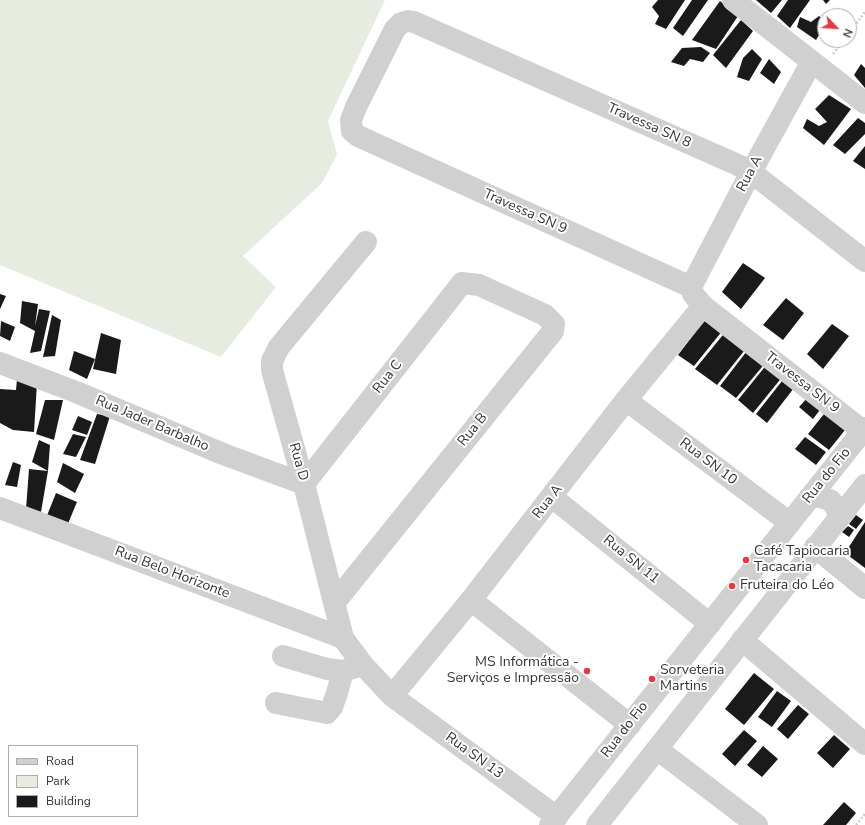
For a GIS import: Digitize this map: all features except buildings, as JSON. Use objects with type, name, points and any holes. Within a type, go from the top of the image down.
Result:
[{"type":"street","points":[[733,0],[865,103]]},
{"type":"street","name":"Travessa SN 8","points":[[358,136],[352,131],[351,120],[388,40],[394,29],[401,23],[408,21],[414,22],[751,172],[865,261]]},
{"type":"street","name":"Rua A","points":[[691,287],[751,172],[812,63]]},
{"type":"street","name":"Travessa SN 9","points":[[358,136],[691,287],[690,290],[702,306],[864,430]]},
{"type":"street","name":"Rua D","points":[[366,242],[279,347],[272,361],[272,370],[304,484],[343,638],[353,668],[392,696]]},
{"type":"street","name":"Rua C","points":[[304,484],[462,283],[479,285]]},
{"type":"street","name":"Rua B","points":[[335,602],[553,331],[554,324],[545,315],[479,285]]},
{"type":"street","name":"Rua A","points":[[392,696],[471,600],[626,400],[702,306]]},
{"type":"street","name":"Rua Jader Barbalho","points":[[0,363],[76,392],[223,454],[304,484]]},
{"type":"street","name":"Rua SN 10","points":[[626,400],[790,523]]},
{"type":"street","name":"Rua do Fio","points":[[553,821],[864,430]]},
{"type":"street","points":[[836,466],[844,481],[855,488],[864,486]]},
{"type":"street","points":[[597,825],[864,486]]},
{"type":"street","points":[[812,495],[830,500],[836,507],[839,518]]},
{"type":"street","name":"Rua SN 11","points":[[552,497],[710,624]]},
{"type":"street","name":"Rua Belo Horizonte","points":[[0,508],[343,638]]},
{"type":"street","points":[[815,548],[865,588]]},
{"type":"street","points":[[471,600],[630,725]]},
{"type":"street","points":[[742,640],[865,744]]},
{"type":"street","points":[[282,656],[328,669],[353,668]]},
{"type":"street","points":[[276,703],[327,713],[332,707],[337,693],[353,668]]},
{"type":"street","name":"Rua SN 13","points":[[392,696],[553,821]]},
{"type":"street","points":[[658,749],[757,825]]},
{"type":"path","points":[[857,22],[865,12]]},
{"type":"path","points":[[856,825],[865,814]]},
{"type":"green space","points":[[0,0],[385,0],[328,121],[337,155],[322,183],[243,256],[276,287],[221,357],[0,265]]},
{"type":"place","name":"Café Tapiocaria Tacacaria","points":[[746,560]]},
{"type":"place","name":"Fruteira do Léo","points":[[732,586]]},
{"type":"place","name":"MS Informática - Serviços e Impressão","points":[[587,671]]},
{"type":"place","name":"Sorveteria Martins","points":[[652,679]]}]
